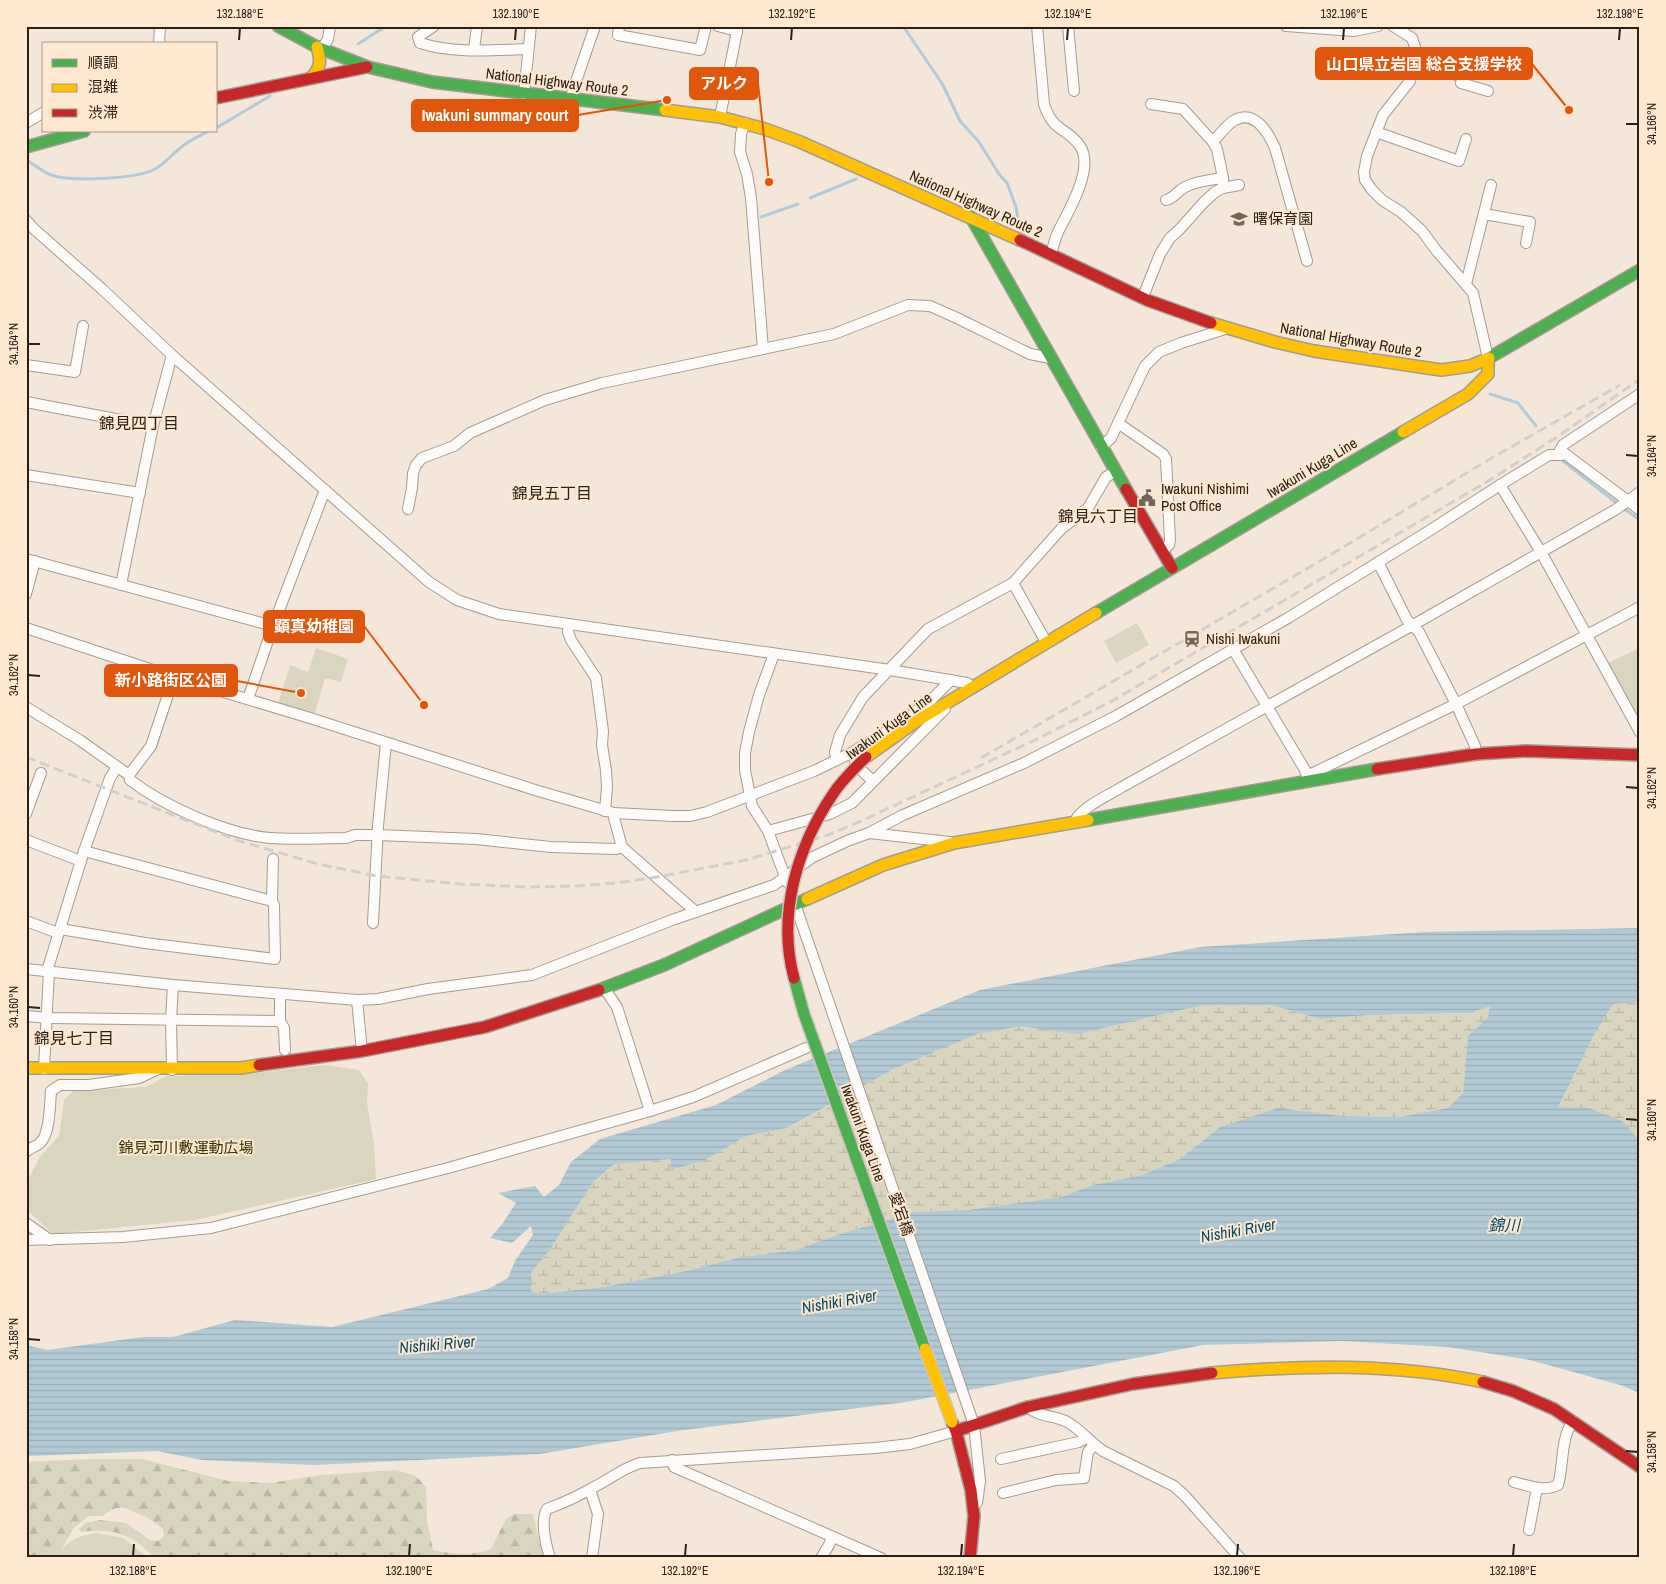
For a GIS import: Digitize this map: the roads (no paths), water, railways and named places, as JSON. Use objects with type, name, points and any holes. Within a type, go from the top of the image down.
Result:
[{"type":"main road","name":"National Highway Route 2","points":[[278,26],[320,48],[368,67],[432,82],[720,117],[745,123],[798,141],[971,217],[1142,297],[1226,328],[1314,351],[1441,370],[1470,366],[1488,358],[1637,274]]},
{"type":"main road","points":[[311,78],[319,70],[320,48]]},
{"type":"main road","points":[[218,98],[368,67]]},
{"type":"main road","points":[[26,147],[80,132]]},
{"type":"main road","points":[[971,217],[1050,358],[1172,568]]},
{"type":"main road","name":"Iwakuni Kuga Line","points":[[970,1558],[974,1516],[971,1490],[954,1427],[804,1014],[793,975],[787,933],[790,900],[794,878],[806,841],[833,793],[851,772],[866,758],[915,722],[1046,642],[1468,394],[1488,374],[1488,358]]},
{"type":"main road","points":[[26,1068],[44,1070],[172,1070],[241,1068],[362,1051],[485,1027],[604,988],[664,965],[794,904],[884,865],[954,843],[1307,779],[1476,754],[1526,751],[1640,755]]},
{"type":"main road","points":[[954,1427],[974,1425],[1028,1407],[1133,1384],[1213,1373],[1278,1368],[1348,1367],[1401,1370],[1437,1373],[1485,1382],[1534,1400],[1554,1409],[1640,1466]]},
{"type":"street","points":[[159,42],[160,26]]},
{"type":"street","points":[[320,48],[328,39],[330,26]]},
{"type":"street","points":[[434,26],[418,37],[420,43],[454,50],[528,49]]},
{"type":"street","points":[[474,50],[477,26]]},
{"type":"street","points":[[524,94],[531,26]]},
{"type":"street","points":[[570,99],[595,26]]},
{"type":"street","points":[[619,26],[618,35],[700,50],[706,26]]},
{"type":"street","points":[[718,26],[738,28],[720,117]]},
{"type":"street","points":[[1037,26],[1044,104],[1048,116],[1056,126],[1082,148],[1084,160],[1077,194],[1057,235],[1051,254]]},
{"type":"street","points":[[1068,26],[1074,91]]},
{"type":"street","points":[[1286,26],[1354,31],[1378,26]]},
{"type":"street","points":[[1393,26],[1412,38],[1415,47],[1414,64],[1410,81],[1383,115],[1367,156],[1364,172],[1365,180],[1382,200],[1401,212],[1422,231],[1442,258],[1473,293],[1488,358]]},
{"type":"street","points":[[1414,64],[1463,77],[1462,83],[1488,91]]},
{"type":"street","points":[[1151,104],[1183,109],[1217,149],[1223,183]]},
{"type":"street","points":[[26,123],[42,113]]},
{"type":"street","points":[[1213,142],[1235,120],[1243,117],[1257,122],[1268,132],[1275,148],[1307,260]]},
{"type":"street","points":[[745,123],[741,134],[740,152],[747,174],[751,198],[763,349]]},
{"type":"street","points":[[1376,132],[1459,162],[1466,139]]},
{"type":"street","points":[[1166,200],[1171,199],[1181,189],[1202,181],[1239,185]]},
{"type":"street","points":[[1142,297],[1160,254],[1170,238],[1223,183]]},
{"type":"street","points":[[1466,284],[1491,185]]},
{"type":"street","points":[[1484,214],[1530,222],[1526,243]]},
{"type":"street","points":[[26,220],[172,355],[429,582],[457,600],[494,613],[890,670],[967,683],[972,687]]},
{"type":"street","points":[[408,509],[413,473],[416,465],[422,458],[454,446],[470,433],[545,400],[602,384],[834,334],[908,306],[930,306],[1030,354],[1050,358]]},
{"type":"street","points":[[26,365],[75,372],[83,326]]},
{"type":"street","points":[[1101,447],[1112,438],[1145,366],[1159,352],[1226,328]]},
{"type":"street","points":[[121,585],[153,426],[172,355]]},
{"type":"street","points":[[1640,394],[1563,445],[1560,450],[1562,454],[1626,503],[1640,510]]},
{"type":"street","points":[[26,402],[153,426]]},
{"type":"street","points":[[1118,423],[1166,458],[1170,540],[1169,545],[1162,551]]},
{"type":"street","points":[[26,969],[173,985],[357,1000],[378,999],[532,975],[672,920],[774,885],[813,857],[869,833],[903,815],[1024,763],[1288,618],[1549,455],[1562,454]]},
{"type":"street","points":[[837,760],[835,752],[840,735],[863,697],[928,629],[1013,584],[1061,529],[1088,508],[1106,477],[1116,471]]},
{"type":"street","points":[[26,475],[140,493]]},
{"type":"street","points":[[1500,485],[1541,552],[1640,732]]},
{"type":"street","points":[[248,699],[272,626],[325,490]]},
{"type":"street","points":[[1075,821],[1090,806],[1122,787],[1615,510],[1640,492]]},
{"type":"street","points":[[26,594],[31,560],[272,626]]},
{"type":"street","points":[[1378,562],[1407,620],[1419,632],[1456,704],[1475,746],[1476,754]]},
{"type":"street","points":[[1013,584],[1046,642]]},
{"type":"street","points":[[1233,649],[1305,770],[1307,779],[1456,704],[1640,607]]},
{"type":"street","points":[[569,624],[568,632],[571,640],[596,678],[610,812],[614,818],[622,847],[696,912]]},
{"type":"street","points":[[26,628],[174,677],[535,790],[610,812],[655,816],[690,816],[707,812],[814,771],[850,753],[905,720],[932,699],[951,680]]},
{"type":"street","name":"愛宕橋","points":[[774,654],[755,710],[745,753],[745,770],[752,806],[768,831],[786,878],[970,1411],[974,1425],[980,1481],[979,1496],[974,1516]]},
{"type":"street","points":[[129,776],[151,746],[174,677]]},
{"type":"street","points":[[768,831],[830,814],[852,803],[931,724],[951,700]]},
{"type":"street","points":[[26,707],[81,741],[129,776],[130,780],[146,792],[209,822],[240,831],[268,837],[286,838],[346,838],[355,835],[378,835],[476,839],[551,847],[616,849],[622,847]]},
{"type":"street","points":[[373,923],[386,743]]},
{"type":"street","points":[[850,753],[859,768],[873,781]]},
{"type":"street","points":[[44,1070],[48,971],[82,856],[110,778],[117,767]]},
{"type":"street","points":[[26,814],[41,773]]},
{"type":"street","points":[[869,833],[954,843]]},
{"type":"street","points":[[26,840],[82,856],[272,901]]},
{"type":"street","points":[[26,921],[59,931],[275,959],[274,905],[272,901],[273,859]]},
{"type":"street","points":[[172,1070],[171,1020],[173,985]]},
{"type":"street","points":[[604,988],[617,1007],[650,1111]]},
{"type":"street","points":[[280,994],[280,1021],[284,1028],[285,1050]]},
{"type":"street","points":[[357,1000],[362,1051]]},
{"type":"street","points":[[26,1016],[47,1018],[280,1021]]},
{"type":"street","points":[[26,1240],[123,1237],[211,1228],[448,1168],[650,1111],[693,1097],[806,1048]]},
{"type":"street","points":[[26,1152],[28,1149],[41,1143],[47,1132],[51,1091],[54,1087],[60,1084],[89,1085],[139,1078],[157,1070]]},
{"type":"street","points":[[26,1223],[50,1240]]},
{"type":"street","points":[[1028,1407],[1034,1413],[1058,1417],[1068,1422],[1094,1445],[1125,1463],[1174,1486],[1240,1558]]},
{"type":"street","points":[[1514,1482],[1537,1488],[1553,1488],[1558,1485],[1562,1471],[1566,1434],[1573,1422]]},
{"type":"street","points":[[550,1558],[544,1515],[548,1509],[590,1490],[615,1476],[626,1467],[640,1463],[672,1460],[875,1448],[910,1444],[954,1427]]},
{"type":"street","points":[[1001,1459],[1079,1442],[1086,1438]]},
{"type":"street","points":[[1003,1493],[1056,1480],[1084,1478],[1088,1452],[1094,1445]]},
{"type":"street","points":[[672,1460],[674,1468],[881,1558]]},
{"type":"street","points":[[1529,1530],[1537,1488]]},
{"type":"street","points":[[590,1490],[598,1514],[592,1558]]},
{"type":"street","points":[[821,1558],[832,1537]]},
{"type":"water","name":"錦川","points":[[1640,928],[1640,1002],[1613,1004],[1594,1035],[1558,1107],[1589,1108],[1622,1121],[1640,1141],[1640,1393],[1620,1385],[1530,1360],[1448,1347],[1343,1341],[1203,1345],[906,1402],[677,1431],[540,1454],[314,1465],[202,1460],[157,1451],[26,1456],[26,1345],[47,1350],[143,1337],[173,1337],[235,1320],[332,1327],[488,1289],[508,1278],[515,1261],[533,1235],[531,1226],[512,1243],[490,1238],[516,1203],[498,1193],[535,1186],[544,1197],[559,1185],[571,1162],[600,1139],[716,1105],[785,1070],[980,990],[1200,947],[1425,932]],"holes":[[[1203,1005],[1271,1005],[1320,1019],[1368,1015],[1470,1013],[1490,1006],[1488,1017],[1468,1036],[1463,1093],[1448,1108],[1400,1117],[1340,1116],[1278,1108],[1220,1127],[1180,1159],[1142,1175],[1093,1185],[1061,1197],[968,1210],[914,1212],[837,1235],[796,1250],[742,1257],[686,1271],[602,1287],[540,1294],[531,1291],[531,1272],[549,1251],[593,1182],[614,1164],[671,1159],[670,1170],[703,1161],[746,1136],[787,1128],[892,1070],[977,1034],[1021,1026],[1077,1034]]]},
{"type":"waterway","points":[[358,44],[386,26]]},
{"type":"waterway","points":[[903,26],[943,85],[960,121],[979,142],[999,174],[1007,183],[1016,207],[1018,220],[1026,229]]},
{"type":"waterway","points":[[218,127],[270,96]]},
{"type":"waterway","points":[[28,161],[48,174],[60,177],[87,179],[132,176],[157,168],[186,144],[207,132]]},
{"type":"waterway","points":[[810,198],[856,179]]},
{"type":"waterway","points":[[761,217],[798,204]]},
{"type":"waterway","points":[[1490,394],[1518,403],[1536,426]]},
{"type":"waterway","points":[[1558,457],[1618,504]]},
{"type":"waterway","points":[[1623,508],[1640,520]]},
{"type":"railway","points":[[26,757],[236,840],[318,864],[377,876],[460,884],[527,887],[577,886],[657,877],[746,860],[828,835],[861,821],[1035,740],[1112,701],[1485,483],[1557,437],[1640,379]]},
{"type":"railway","points":[[981,758],[1315,564],[1490,459],[1620,385]]},
{"type":"place","name":"Iwakuni summary court","points":[[667,100]]},
{"type":"place","name":"山口県立岩国 総合支援学校","points":[[1569,110]]},
{"type":"place","name":"アルク","points":[[769,182]]},
{"type":"place","name":"曙保育園","points":[[1239,219]]},
{"type":"place","name":"Iwakuni Nishimi Post Office","points":[[1147,498]]},
{"type":"place","name":"Nishi Iwakuni","points":[[1192,639]]},
{"type":"place","name":"新小路街区公園","points":[[301,693]]},
{"type":"place","name":"顕真幼稚園","points":[[424,705]]},
{"type":"district","name":"錦見四丁目","points":[[139,423]]},
{"type":"district","name":"錦見五丁目","points":[[552,493]]},
{"type":"district","name":"錦見六丁目","points":[[1098,516]]},
{"type":"district","name":"錦見七丁目","points":[[74,1038]]},
{"type":"park label","name":"錦見河川敷運動広場","points":[[186,1148]]},
{"type":"water label","name":"Nishiki River","points":[[1238,1230]]},
{"type":"water label","name":"Nishiki River","points":[[839,1301]]},
{"type":"water label","name":"Nishiki River","points":[[437,1344]]}]
